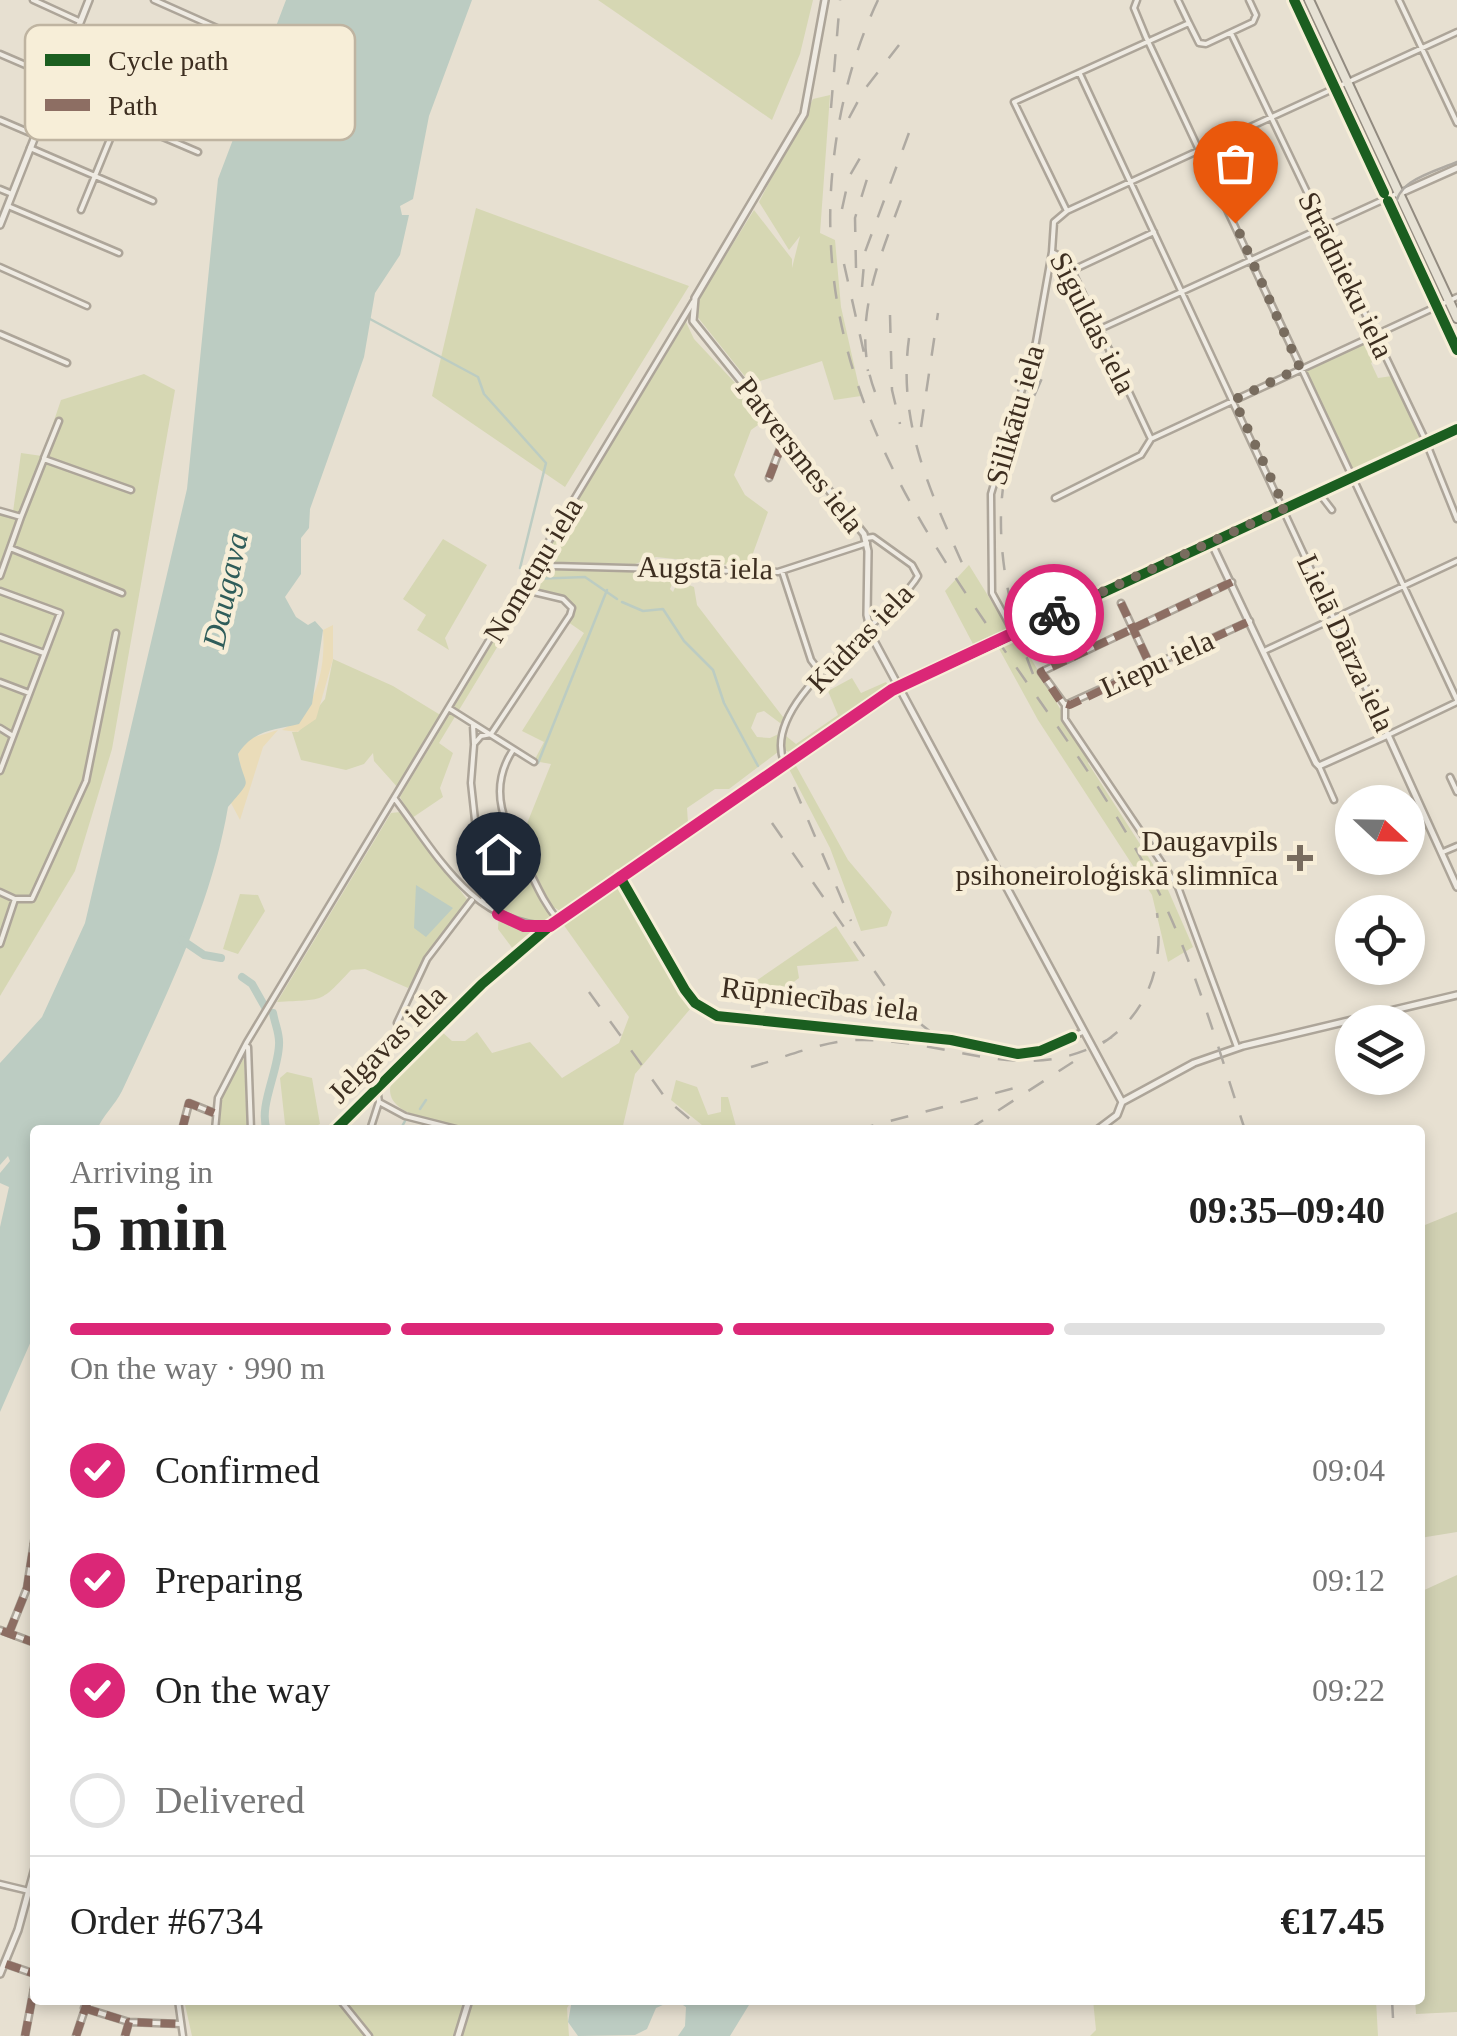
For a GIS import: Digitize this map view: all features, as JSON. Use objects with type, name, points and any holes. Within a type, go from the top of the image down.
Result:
[{"type":"main road","points":[[1309,0],[1399,194],[1453,299],[1457,318]]},
{"type":"street","points":[[34,0],[80,22]]},
{"type":"street","points":[[79,25],[89,0]]},
{"type":"street","points":[[154,0],[210,25]]},
{"type":"street","name":"Nometņu iela","points":[[215,1125],[214,1113],[248,1042],[804,114],[825,0]]},
{"type":"street","points":[[1178,0],[1203,45],[1256,19],[1249,0]]},
{"type":"street","points":[[1400,0],[1457,123]]},
{"type":"street","points":[[1135,2],[1149,42],[1457,701],[1319,766]]},
{"type":"street","points":[[1080,74],[1189,23]]},
{"type":"street","points":[[1067,211],[1457,32]]},
{"type":"street","name":"Strādnieku iela","points":[[1231,33],[1375,334],[1457,518]]},
{"type":"street","points":[[0,54],[25,65]]},
{"type":"street","name":"Siguldas iela","points":[[1080,74],[1014,102],[1067,211],[1054,222],[1052,252],[1064,256],[1072,270],[1151,439]]},
{"type":"street","name":"Lielā Dārza iela","points":[[1080,74],[1285,508],[1457,887]]},
{"type":"street","points":[[0,120],[25,131]]},
{"type":"street","points":[[0,225],[33,140]]},
{"type":"street","points":[[81,210],[110,140]]},
{"type":"street","points":[[168,140],[198,152]]},
{"type":"street","points":[[30,148],[152,201]]},
{"type":"street","points":[[1100,329],[1321,226],[1457,168]]},
{"type":"street","points":[[0,189],[12,194]]},
{"type":"street","points":[[8,206],[119,253]]},
{"type":"street","points":[[1072,270],[1154,232]]},
{"type":"street","name":"Silikātu iela","points":[[1014,633],[992,593],[990,494],[1036,342],[1052,252]]},
{"type":"street","points":[[0,267],[88,306]]},
{"type":"street","name":"Patversmes iela","points":[[695,298],[692,316],[697,326],[867,541],[869,626]]},
{"type":"street","points":[[1054,498],[1141,455],[1151,439],[1453,299]]},
{"type":"street","points":[[0,334],[67,363]]},
{"type":"street","points":[[0,576],[59,421]]},
{"type":"street","name":"Jelgavas iela","points":[[340,1125],[482,984],[550,926],[899,686],[1457,428]]},
{"type":"street","points":[[769,478],[786,434]]},
{"type":"street","points":[[44,458],[131,490]]},
{"type":"street","points":[[1322,497],[1332,510]]},
{"type":"street","points":[[0,511],[22,518]]},
{"type":"street","name":"Kūdras iela","points":[[784,762],[784,734],[820,672],[918,576],[912,565],[873,537],[867,541]]},
{"type":"street","name":"Augstā iela","points":[[538,561],[553,566],[782,571],[867,541]]},
{"type":"street","points":[[1211,542],[1334,800]]},
{"type":"street","points":[[10,548],[122,593]]},
{"type":"street","points":[[1264,650],[1457,560]]},
{"type":"street","points":[[782,571],[811,660],[820,672]]},
{"type":"street","points":[[1232,582],[1041,672],[1065,706],[1065,719],[1178,886],[1237,1048]]},
{"type":"street","points":[[474,744],[481,736],[491,734],[570,615],[572,608],[563,599],[521,589]]},
{"type":"street","points":[[0,590],[60,613],[0,771]]},
{"type":"street","points":[[1121,603],[1151,667]]},
{"type":"street","name":"Liepu iela","points":[[1065,706],[1250,620]]},
{"type":"street","points":[[869,626],[1122,1102]]},
{"type":"street","points":[[0,892],[15,899],[32,899],[86,781],[116,633]]},
{"type":"street","points":[[0,637],[44,653]]},
{"type":"street","points":[[0,682],[29,693]]},
{"type":"street","points":[[450,709],[534,762]]},
{"type":"street","points":[[473,724],[471,783],[484,904]]},
{"type":"street","points":[[0,728],[14,736]]},
{"type":"street","points":[[0,748],[8,751]]},
{"type":"street","points":[[512,750],[499,778],[504,822],[542,901],[558,920]]},
{"type":"street","points":[[1450,777],[1457,792]]},
{"type":"street","points":[[395,799],[448,872],[473,898],[512,922],[550,926]]},
{"type":"street","points":[[1442,853],[1457,846]]},
{"type":"street","name":"Rūpniecības iela","points":[[620,876],[685,990],[695,1004],[717,1016],[951,1040],[1018,1054],[1040,1052],[1083,1032]]},
{"type":"street","points":[[397,1023],[426,960],[473,898]]},
{"type":"street","points":[[1,941],[15,899]]},
{"type":"street","points":[[1104,1125],[1117,1115],[1122,1102],[1226,1052],[1457,995]]},
{"type":"street","points":[[248,1042],[251,1125]]},
{"type":"street","points":[[372,1125],[379,1102],[377,1088]]},
{"type":"street","points":[[379,1102],[405,1116],[440,1125]]},
{"type":"street","points":[[183,1125],[190,1103],[214,1113]]},
{"type":"street","points":[[10,1633],[30,1568]]},
{"type":"street","points":[[0,1630],[30,1641]]},
{"type":"street","points":[[0,1884],[29,1891]]},
{"type":"street","points":[[0,1974],[30,1887]]},
{"type":"street","points":[[4,1960],[30,1972]]},
{"type":"street","points":[[25,2036],[31,2005]]},
{"type":"street","points":[[76,2036],[86,2005]]},
{"type":"street","points":[[179,2005],[183,2036]]},
{"type":"street","points":[[344,2005],[370,2036]]},
{"type":"street","points":[[458,2036],[467,2005]]},
{"type":"street","points":[[84,2008],[129,2022],[182,2024]]},
{"type":"street","points":[[125,2036],[129,2022]]},
{"type":"green space","points":[[598,0],[813,0],[800,54],[772,120]]},
{"type":"green space","points":[[830,95],[820,233],[835,240],[841,307],[861,396],[834,400],[822,361],[751,384],[696,315],[700,297],[754,210],[792,259],[792,268],[800,236],[789,250],[759,202],[813,99]]},
{"type":"green space","points":[[476,208],[689,286],[565,487],[432,396]]},
{"type":"green space","points":[[686,322],[694,339],[768,418],[751,430],[734,475],[745,495],[768,512],[748,567],[656,557],[635,564],[550,562],[545,554]]},
{"type":"green space","points":[[1366,340],[1379,358],[1371,363],[1378,378],[1392,376],[1420,438],[1350,471],[1303,370]]},
{"type":"green space","points":[[144,374],[175,390],[112,749],[75,871],[0,996],[0,510],[13,512],[21,453],[42,456],[61,400]]},
{"type":"green space","points":[[443,539],[487,565],[445,638],[449,650],[417,630],[426,615],[403,599]]},
{"type":"green space","points":[[969,565],[1008,628],[973,644],[945,591]]},
{"type":"green space","points":[[548,567],[677,572],[670,589],[673,592],[678,581],[694,587],[697,605],[783,717],[791,712],[784,726],[764,711],[757,713],[751,728],[757,737],[770,738],[783,732],[778,752],[729,789],[715,789],[687,808],[688,823],[562,912],[555,908],[543,927],[513,949],[498,929],[499,912],[487,901],[480,838],[491,837],[502,824],[509,841],[526,826],[551,764],[534,761],[544,742],[522,731],[584,633],[568,622],[574,611],[571,603],[529,588],[535,572]]},
{"type":"green space","points":[[530,593],[439,743],[453,753],[440,788],[443,797],[412,818],[400,797],[520,597]]},
{"type":"green space","points":[[1018,637],[1092,759],[1088,763],[1165,883],[1193,947],[1168,962],[1152,895],[1038,720],[998,647]]},
{"type":"green space","points":[[333,659],[393,686],[442,716],[399,789],[374,761],[373,753],[364,764],[346,770],[301,760],[292,732],[298,732],[325,699]]},
{"type":"green space","points":[[852,678],[861,693],[886,682],[889,687],[789,752],[784,750],[786,736],[796,744],[838,715],[828,691]]},
{"type":"green space","points":[[795,764],[848,860],[892,912],[887,926],[861,931],[830,848],[789,769]]},
{"type":"green space","points":[[400,812],[469,902],[408,988],[365,969],[351,970],[320,998],[277,1002],[391,813]]},
{"type":"green space","points":[[616,888],[623,890],[691,1008],[635,1074],[623,1125],[455,1125],[415,1116],[395,1103],[391,1084],[441,1031],[452,1041],[465,1041],[477,1032],[492,1053],[530,1042],[562,1078],[619,1043],[629,1017],[563,924]]},
{"type":"green space","points":[[240,894],[258,895],[265,911],[238,954],[223,949]]},
{"type":"green space","points":[[836,926],[859,961],[797,966],[799,978],[779,993],[753,983]]},
{"type":"green space","points":[[244,1058],[247,1125],[217,1125],[218,1104]]},
{"type":"green space","points":[[287,1072],[312,1078],[320,1124],[285,1124],[280,1078]]},
{"type":"green space","points":[[676,1080],[697,1087],[708,1115],[721,1112],[721,1097],[728,1097],[736,1125],[702,1125],[671,1100]]},
{"type":"green space","points":[[1457,1212],[1457,1532],[1425,1537],[1425,1225]]},
{"type":"green space","points":[[1457,1575],[1457,2012],[1416,2014],[1415,2005],[1425,2005],[1425,1590]]},
{"type":"green space","points":[[185,2005],[569,2005],[569,2036],[192,2036]]},
{"type":"green space","points":[[1094,2005],[1376,2005],[1378,2036],[1090,2036],[1096,2030]]},
{"type":"sand","points":[[333,625],[333,659],[316,719],[297,732],[282,730],[311,701],[323,660],[323,630]]},
{"type":"sand","points":[[278,730],[263,747],[240,820],[231,803],[241,768],[238,754],[248,739]]},
{"type":"water","name":"Daugava","points":[[286,0],[472,0],[429,116],[413,199],[400,206],[402,215],[409,215],[400,255],[375,293],[364,357],[310,509],[309,528],[301,538],[301,574],[285,597],[296,617],[308,625],[315,621],[323,630],[312,704],[299,724],[257,736],[238,754],[245,786],[228,807],[198,917],[170,988],[119,1096],[100,1125],[30,1125],[30,1343],[0,1412],[0,1227],[9,1187],[0,1183],[0,1173],[10,1161],[8,1156],[0,1165],[0,1063],[42,1017],[85,923],[187,489],[218,179],[233,140],[355,140],[355,25],[277,25]]},
{"type":"water","points":[[416,885],[453,908],[426,937],[414,928]]},
{"type":"water","points":[[571,2005],[663,2005],[656,2008],[647,2029],[635,2035],[578,2036],[568,2022]]},
{"type":"water","points":[[683,2005],[749,2005],[730,2036],[678,2036],[685,2026]]},
{"type":"waterway","points":[[370,319],[478,377],[484,394],[546,463],[520,568]]},
{"type":"waterway","points":[[532,579],[585,577],[617,599]]},
{"type":"waterway","points":[[538,763],[607,590]]},
{"type":"waterway","points":[[622,602],[643,611],[663,609],[684,641],[713,670],[724,703],[758,766]]},
{"type":"waterway","points":[[182,940],[204,955],[221,958]]},
{"type":"waterway","points":[[242,977],[252,984],[265,1007]]},
{"type":"waterway","points":[[266,1125],[265,1111],[279,1045],[273,1013]]},
{"type":"waterway","points":[[420,1109],[426,1100]]},
{"type":"waterway","points":[[403,1125],[405,1121]]},
{"type":"tram line","points":[[1298,0],[1457,344]]},
{"type":"tram line","points":[[1396,210],[1397,200],[1408,185],[1457,162]]},
{"type":"railway","points":[[831,108],[840,0]]},
{"type":"railway","points":[[878,0],[859,45],[846,92],[831,190],[835,289],[856,380],[891,465],[935,546],[1094,780],[1160,894],[1200,993],[1243,1125]]},
{"type":"railway","points":[[849,118],[864,90],[899,45]]},
{"type":"railway","points":[[862,287],[865,252],[910,130]]},
{"type":"railway","points":[[842,209],[849,177],[860,158]]},
{"type":"railway","points":[[856,268],[855,218],[871,166]]},
{"type":"railway","points":[[875,392],[865,339],[867,313],[879,261],[906,186]]},
{"type":"railway","points":[[844,264],[868,371]]},
{"type":"railway","points":[[921,427],[938,313]]},
{"type":"railway","points":[[890,315],[892,390],[900,424]]},
{"type":"railway","points":[[909,338],[908,400],[920,459],[966,572]]},
{"type":"railway","points":[[1033,674],[1010,602],[1002,551],[1002,500],[1013,447],[1047,366]]},
{"type":"railway","points":[[794,787],[851,921]]},
{"type":"railway","points":[[772,823],[900,1008],[945,1043]]},
{"type":"railway","points":[[1103,1043],[1131,1017],[1150,987],[1158,951],[1157,913]]},
{"type":"railway","points":[[589,992],[667,1100],[697,1125]]},
{"type":"railway","points":[[751,1067],[850,1040],[897,1042],[1020,1061],[1081,1052],[1112,1037]]},
{"type":"railway","points":[[976,1125],[1073,1062]]},
{"type":"railway","points":[[875,1125],[1026,1085]]},
{"type":"railway","points":[[1392,2005],[1394,2036]]},
{"type":"marked path","points":[[769,478],[786,434]]},
{"type":"marked path","points":[[1232,582],[1041,672],[1061,702],[1070,705],[1250,621]]},
{"type":"marked path","points":[[1121,603],[1151,667]]},
{"type":"marked path","points":[[183,1125],[189,1103],[214,1113]]},
{"type":"marked path","points":[[9,1633],[27,1588],[30,1568]]},
{"type":"marked path","points":[[2,1631],[30,1641]]},
{"type":"marked path","points":[[6,1964],[30,1972]]},
{"type":"marked path","points":[[25,2036],[31,2005]]},
{"type":"marked path","points":[[76,2036],[86,2005]]},
{"type":"marked path","points":[[84,2008],[129,2022]]},
{"type":"marked path","points":[[125,2036],[129,2022],[181,2024]]},
{"type":"cycle path","points":[[1294,0],[1384,193]]},
{"type":"cycle path","points":[[1388,201],[1457,350]]},
{"type":"cycle path","points":[[340,1125],[482,984],[550,926],[892,690],[1457,429]]},
{"type":"cycle path","points":[[620,877],[685,990],[695,1003],[717,1016],[951,1040],[1018,1054],[1040,1051],[1072,1037]]},
{"type":"way so far","points":[[1054,614],[1285,508],[1234,400],[1300,368],[1235,223]]},
{"type":"place","name":"Daugavpils psihoneiroloģiskā slimnīca","points":[[1300,858]]},
{"type":"route","points":[[498,914],[524,926],[550,926],[892,690],[1054,614]]}]
